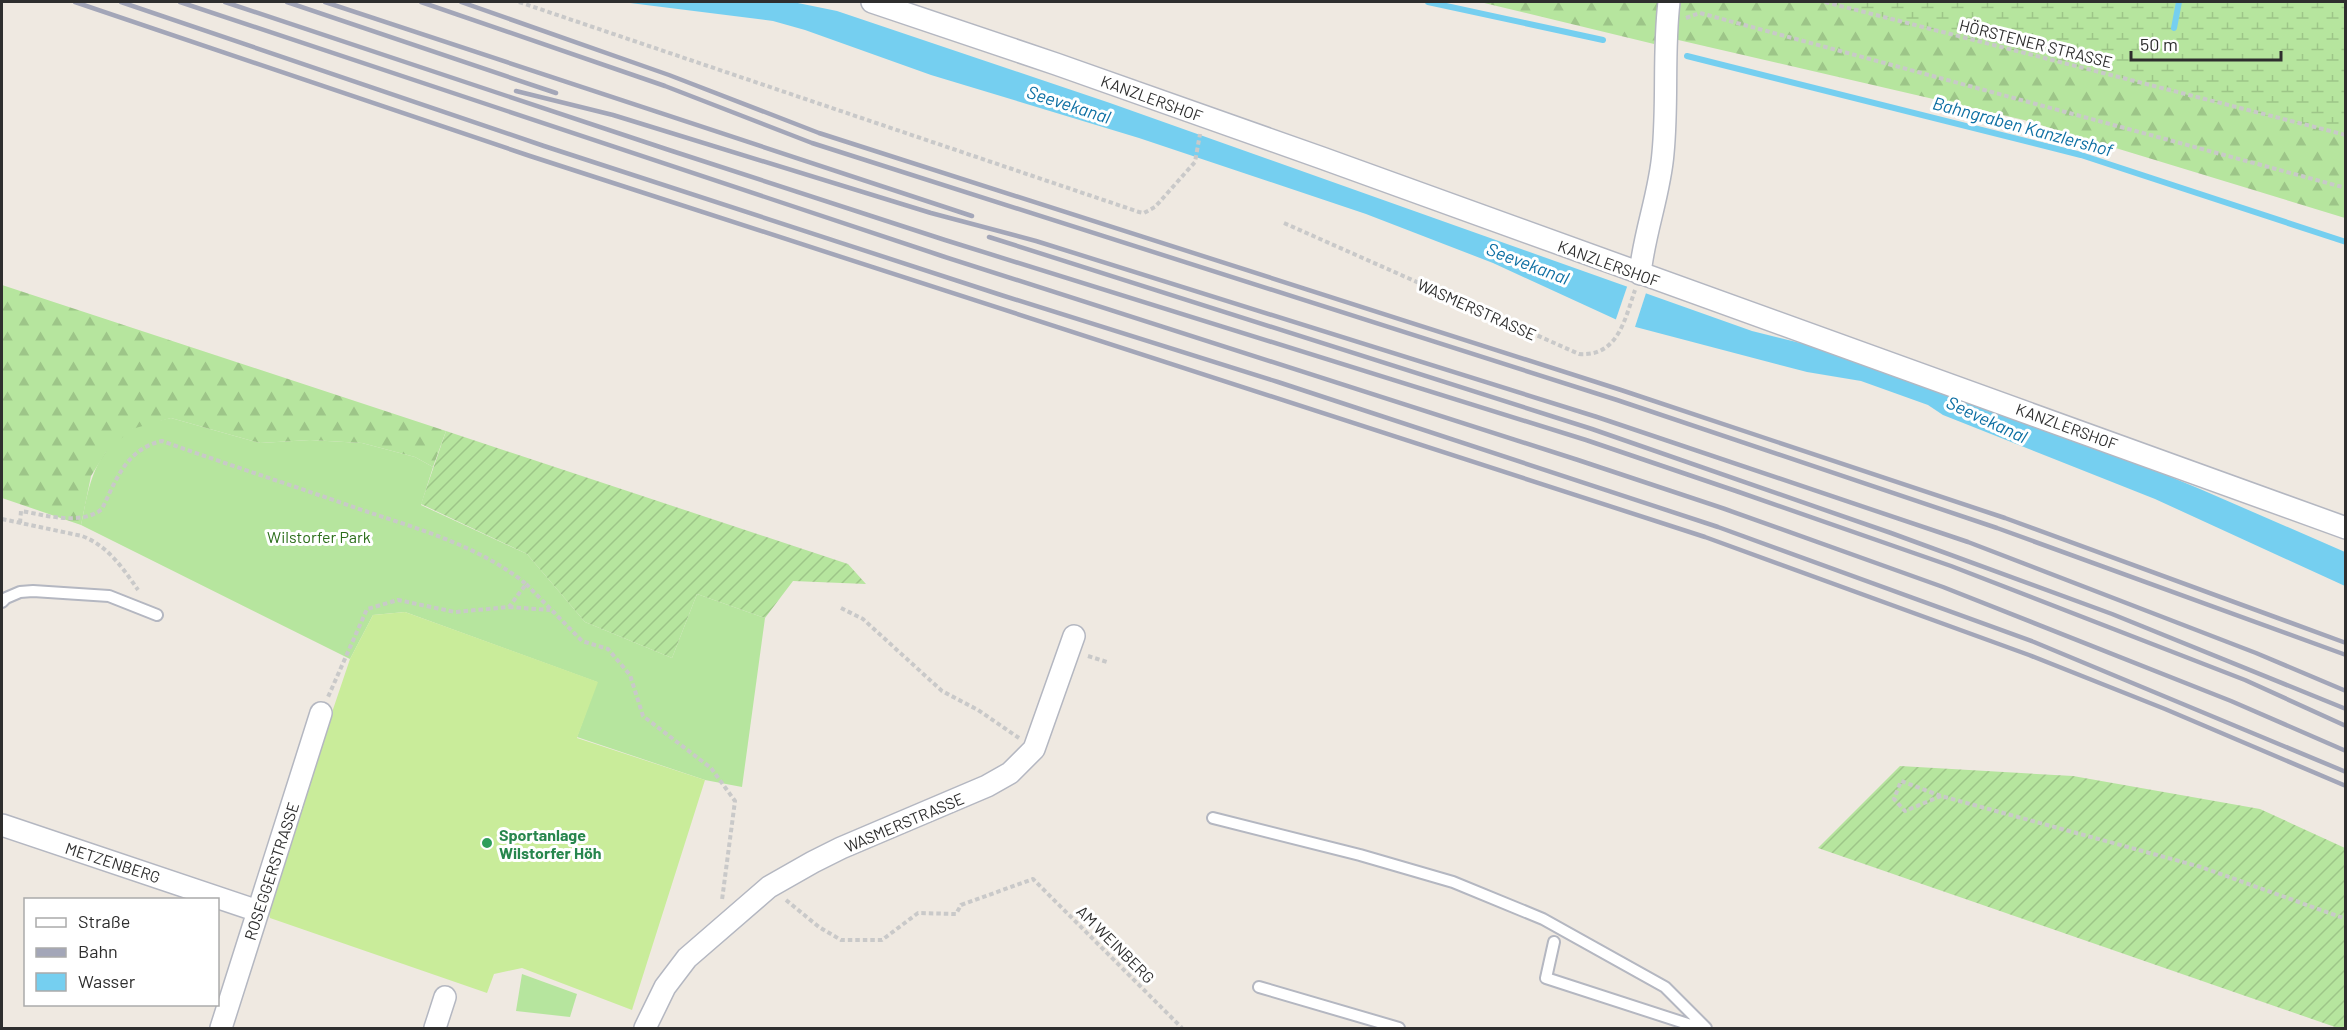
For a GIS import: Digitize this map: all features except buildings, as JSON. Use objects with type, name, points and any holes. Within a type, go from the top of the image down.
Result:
[{"type":"street","name":"KANZLERSHOF","points":[[872,2],[1068,68],[1638,279],[2346,528]]},
{"type":"street","points":[[1638,279],[1663,154],[1666,24],[1670,2]]},
{"type":"street","name":"WASMERSTRASSE","points":[[645,1029],[665,987],[687,958],[769,887],[832,853],[987,786],[1010,773],[1034,749],[1077,645]]},
{"type":"street","name":"ROSEGGERSTRASSE","points":[[221,1029],[321,713]]},
{"type":"street","name":"METZENBERG","points":[[2,825],[258,911]]},
{"type":"street","points":[[435,1029],[445,997]]},
{"type":"lane","points":[[2,602],[20,592],[33,591],[109,596],[157,615]]},
{"type":"lane","points":[[1213,818],[1360,855],[1453,882],[1543,919],[1665,987],[1706,1029]]},
{"type":"lane","points":[[1554,942],[1546,978],[1700,1029]]},
{"type":"lane","points":[[1259,987],[1399,1029]]},
{"type":"path","points":[[519,2],[1144,213],[1155,207],[1195,162],[1201,128]]},
{"type":"path","name":"HÖRSTENER STRASSE","points":[[1825,2],[2346,135]]},
{"type":"path","points":[[1700,13],[2346,188]]},
{"type":"path","name":"WASMERSTRASSE","points":[[1284,223],[1579,354],[1589,354],[1612,342],[1621,330],[1638,279]]},
{"type":"path","points":[[20,523],[21,511],[69,518],[96,513],[102,509],[121,467],[142,449],[162,441],[395,521],[450,542],[507,569],[582,641],[608,649],[630,675],[643,716],[711,768],[735,801],[721,906],[729,920]]},
{"type":"path","points":[[2,519],[82,536],[94,541],[122,567],[157,615]]},
{"type":"path","points":[[509,607],[525,584]]},
{"type":"path","points":[[321,713],[368,609],[398,600],[455,612],[509,607],[551,610]]},
{"type":"path","points":[[841,608],[863,619],[942,691],[978,710],[1034,749]]},
{"type":"path","points":[[1077,645],[1107,662]]},
{"type":"path","points":[[1941,796],[1905,811],[1894,799],[1902,781],[1941,796],[2201,867],[2346,919]]},
{"type":"path","name":"AM WEINBERG","points":[[769,887],[819,927],[841,939],[882,940],[918,913],[956,914],[961,905],[1033,879],[1182,1029]]},
{"type":"green space","points":[[1480,2],[1659,2],[1658,29],[1654,44]]},
{"type":"green space","points":[[1676,2],[1834,2],[2345,130],[2345,218],[2024,120],[1674,39]]},
{"type":"green space","points":[[1825,2],[2345,2],[2345,135]]},
{"type":"green space","points":[[2,285],[446,431],[433,467],[415,457],[362,443],[310,440],[260,443],[171,418],[132,429],[106,452],[91,476],[81,525],[2,498]]},
{"type":"green space","name":"Wilstorfer Park","points":[[171,418],[260,443],[310,440],[362,443],[415,457],[433,467],[421,505],[527,554],[585,622],[672,658],[697,594],[765,618],[742,787],[705,780],[577,737],[597,682],[405,612],[373,615],[350,659],[81,525],[90,484],[108,449],[131,429]]},
{"type":"green space","points":[[446,431],[848,564],[866,584],[793,581],[765,618],[697,594],[672,658],[585,622],[527,554],[421,504]]},
{"type":"green space","name":"Sportanlage Wilstorfer Höh","points":[[405,612],[598,682],[577,738],[705,780],[632,1010],[522,968],[494,974],[487,993],[270,918],[267,905],[350,659],[373,615]]},
{"type":"green space","points":[[1900,766],[2073,776],[2260,809],[2345,848],[2345,1028],[2338,1028],[1818,848]]},
{"type":"green space","points":[[522,974],[577,994],[570,1017],[516,1011]]},
{"type":"water","name":"Seevekanal","points":[[622,2],[793,2],[837,11],[1110,103],[1752,331],[1829,350],[1990,402],[2345,552],[2345,586],[2155,499],[1943,415],[1928,405],[1861,381],[1807,372],[1628,325],[1493,263],[1366,214],[1139,138],[931,75],[805,30],[773,21]]},
{"type":"pier","points":[[1628,284],[1647,290],[1634,330],[1615,322]]},
{"type":"waterway","name":"Bahngraben Kanzlershof","points":[[1428,2],[1603,40]]},
{"type":"waterway","points":[[2174,28],[2179,2]]},
{"type":"waterway","name":"Bahngraben Kanzlershof","points":[[1687,56],[2081,155],[2346,242]]},
{"type":"railway","points":[[75,2],[530,156],[1705,537],[2029,655],[2165,709],[2346,786]]},
{"type":"railway","points":[[121,2],[544,146],[1001,295],[1278,382],[1718,527],[2034,642],[2346,772]]},
{"type":"railway","points":[[180,2],[942,256],[1725,509],[1943,587],[2231,701],[2346,751]]},
{"type":"railway","points":[[225,2],[945,240],[1586,440],[1736,491],[1951,566],[2245,680],[2346,726]]},
{"type":"railway","points":[[287,2],[556,93]]},
{"type":"railway","points":[[325,2],[972,216]]},
{"type":"railway","points":[[421,2],[665,86],[812,143],[1617,400],[1997,528],[2346,655]]},
{"type":"railway","points":[[461,2],[669,75],[819,133],[1621,390],[2005,518],[2346,643]]},
{"type":"railway","points":[[516,91],[613,115],[931,213],[1036,241],[1597,417],[1968,542],[2256,653],[2346,691]]},
{"type":"railway","points":[[989,237],[1592,429],[1891,533],[2112,614],[2346,709]]},
{"type":"place","name":"Sportanlage Wilstorfer Höh","points":[[487,843]]}]
